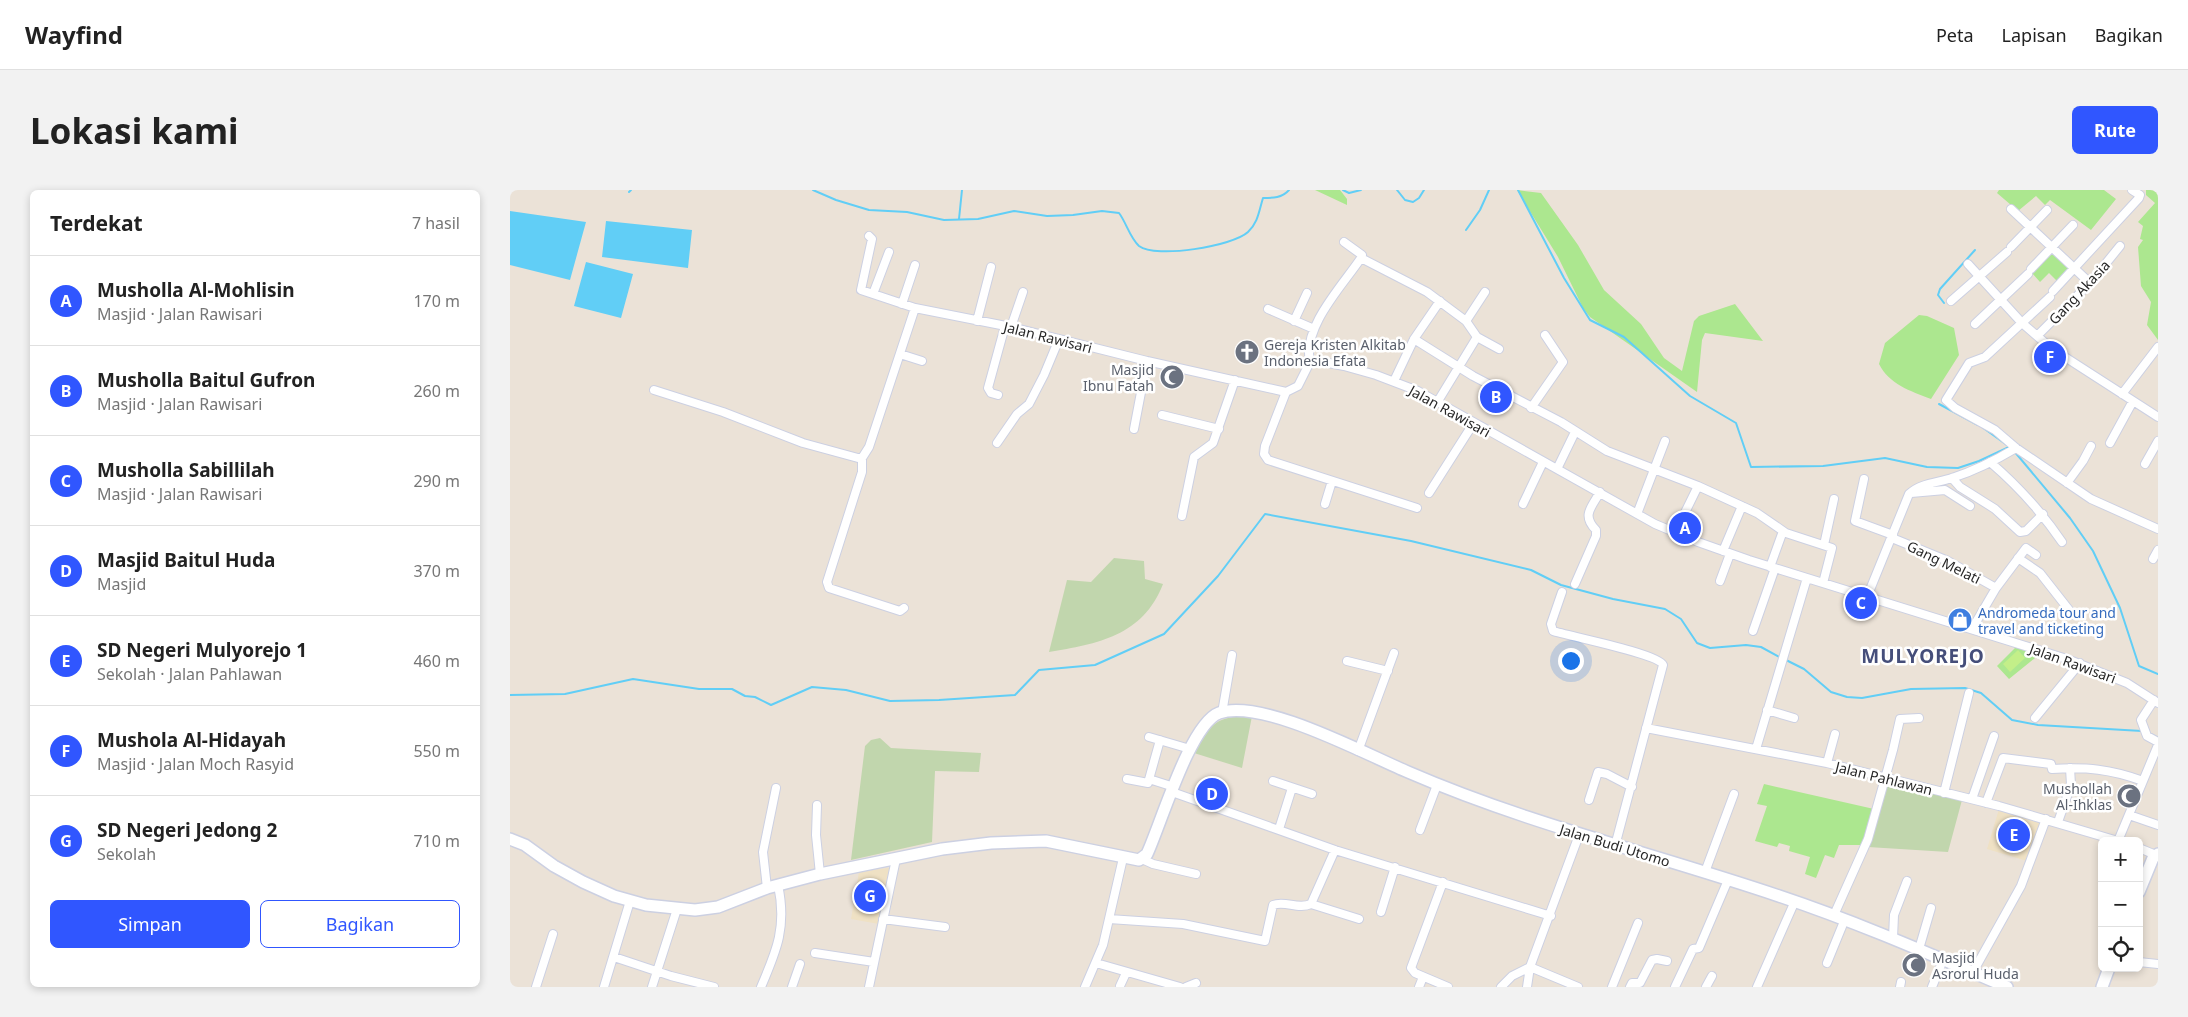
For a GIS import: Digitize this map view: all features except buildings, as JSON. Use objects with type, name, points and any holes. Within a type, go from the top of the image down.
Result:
[{"type":"street","points":[[2132,190],[2140,195],[2140,198],[2052,294],[2022,323],[1985,357],[1969,363],[1946,400],[1955,408],[1995,430],[2013,450],[2067,482],[2091,499],[2158,529]]},
{"type":"street","points":[[2011,209],[2090,283]]},
{"type":"street","points":[[1951,301],[1981,277],[2047,210]]},
{"type":"street","points":[[1975,324],[2030,272],[2073,225]]},
{"type":"street","points":[[870,236],[871,245],[860,286],[861,290],[873,294],[889,252]]},
{"type":"street","points":[[1344,242],[1362,255],[1361,258],[1427,292],[1466,321],[1477,337],[1499,349]]},
{"type":"street","name":"Gang Akasia","points":[[2037,336],[2090,283],[2120,246]]},
{"type":"street","points":[[1361,258],[1330,300],[1314,329],[1309,355],[1310,362],[1298,386],[1286,392],[1265,446],[1265,457],[1417,508]]},
{"type":"street","points":[[1968,264],[2022,323],[2037,336],[2060,354],[2158,418]]},
{"type":"street","points":[[902,304],[915,265]]},
{"type":"street","points":[[978,321],[991,267]]},
{"type":"street","points":[[998,395],[991,393],[988,388],[1008,327],[1023,292]]},
{"type":"street","points":[[1466,321],[1485,292]]},
{"type":"street","points":[[1294,321],[1307,293]]},
{"type":"street","name":"Jalan Rawisari","points":[[873,294],[915,308],[1008,327],[1286,392]]},
{"type":"street","points":[[1394,381],[1414,339],[1440,301]]},
{"type":"street","points":[[904,608],[900,611],[829,588],[827,582],[862,472],[862,458],[870,446],[915,308]]},
{"type":"street","points":[[1268,309],[1314,329]]},
{"type":"street","points":[[1531,408],[1563,362],[1545,335]]},
{"type":"street","points":[[1438,401],[1477,337]]},
{"type":"street","points":[[997,443],[1018,414],[1028,404],[1044,375],[1059,339]]},
{"type":"street","points":[[1414,339],[1458,367],[1531,408],[1561,422],[1607,451],[1654,471],[1698,486],[1758,513],[1783,531],[1832,548],[1823,583]]},
{"type":"street","points":[[2122,394],[2158,347]]},
{"type":"street","points":[[900,354],[922,361]]},
{"type":"street","points":[[1134,429],[1147,361]]},
{"type":"street","name":"Jalan Rawisari","points":[[1310,362],[1318,361],[1344,366],[1394,381],[1438,401],[1473,424],[1675,533],[1726,553],[2080,663],[2127,683],[2156,702]]},
{"type":"street","points":[[1182,516],[1194,457],[1197,453],[1211,446],[1219,429],[1235,380]]},
{"type":"street","points":[[654,390],[723,412],[845,457],[862,458]]},
{"type":"street","points":[[2110,443],[2133,401]]},
{"type":"street","points":[[1162,415],[1219,429]]},
{"type":"street","points":[[1429,493],[1473,424]]},
{"type":"street","points":[[1557,469],[1575,432]]},
{"type":"street","points":[[1637,514],[1665,441]]},
{"type":"street","points":[[2145,464],[2158,441]]},
{"type":"street","points":[[2067,482],[2083,462],[2091,446]]},
{"type":"street","points":[[1867,597],[1909,494],[1924,485],[1952,478],[2013,450]]},
{"type":"street","points":[[1523,504],[1543,462]]},
{"type":"street","points":[[1990,462],[2012,481],[2043,514],[2062,542]]},
{"type":"street","points":[[1952,478],[1960,486],[1995,509],[2020,532],[2026,531],[2043,514]]},
{"type":"street","name":"Gang Melati","points":[[1864,479],[1854,520],[1948,561],[1996,588]]},
{"type":"street","points":[[1325,504],[1332,481]]},
{"type":"street","points":[[1675,533],[1698,486]]},
{"type":"street","points":[[1909,494],[1945,490],[1970,506]]},
{"type":"street","points":[[1575,584],[1596,536],[1596,530],[1588,523],[1587,516],[1600,492]]},
{"type":"street","points":[[1824,545],[1834,500]]},
{"type":"street","points":[[1720,581],[1726,553],[1742,506]]},
{"type":"street","points":[[1754,631],[1783,531]]},
{"type":"street","points":[[1972,629],[1996,588],[2026,548],[2036,555]]},
{"type":"street","points":[[2153,559],[2158,550]]},
{"type":"street","points":[[2018,558],[2040,573],[2073,615]]},
{"type":"street","points":[[1756,749],[1786,655],[1807,578]]},
{"type":"street","points":[[1562,592],[1551,624],[1553,631],[1580,640],[1618,646],[1662,661],[1663,672],[1614,846]]},
{"type":"street","points":[[1358,751],[1394,653]]},
{"type":"street","points":[[1142,859],[1149,849],[1190,750],[1207,721],[1222,713],[1232,655]]},
{"type":"street","points":[[1347,661],[1388,671]]},
{"type":"street","points":[[2035,718],[2080,663]]},
{"type":"street","points":[[1944,793],[1969,693]]},
{"type":"street","points":[[2120,837],[2158,743],[2146,732],[2141,720],[2156,702]]},
{"type":"street","name":"Jalan Budi Utomo","points":[[1222,713],[1239,710],[1268,715],[1437,785],[1579,835],[1705,872],[1840,917],[2007,987]]},
{"type":"street","points":[[1767,710],[1794,718]]},
{"type":"street","points":[[1826,963],[1840,917],[1866,846],[1886,778],[1900,719],[1920,718]]},
{"type":"street","name":"Jalan Pahlawan","points":[[1646,728],[1827,763],[1972,799],[2105,837]]},
{"type":"street","points":[[1827,763],[1835,734]]},
{"type":"street","points":[[1972,799],[1994,736]]},
{"type":"street","points":[[1149,737],[1190,750]]},
{"type":"street","points":[[1127,779],[1148,783],[1160,740]]},
{"type":"street","points":[[1986,803],[2003,758],[2051,764],[2052,769],[2096,768],[2117,771],[2143,781]]},
{"type":"street","points":[[2058,822],[2071,786],[2070,768]]},
{"type":"street","points":[[1589,800],[1598,772],[1607,774],[1632,787]]},
{"type":"street","points":[[1149,779],[1335,850],[1551,916]]},
{"type":"street","points":[[1273,781],[1312,794]]},
{"type":"street","points":[[1420,830],[1437,785]]},
{"type":"street","points":[[761,987],[782,931],[782,904],[772,887],[763,852],[776,788]]},
{"type":"street","points":[[1279,829],[1292,788]]},
{"type":"street","points":[[1705,872],[1734,794]]},
{"type":"street","points":[[817,805],[816,835],[820,874]]},
{"type":"street","points":[[2129,814],[2158,825]]},
{"type":"street","points":[[1973,972],[2021,886],[2046,819]]},
{"type":"street","points":[[1527,987],[1530,967],[1551,916],[1579,835]]},
{"type":"street","points":[[510,839],[525,845],[554,866],[583,882],[630,901],[677,909],[701,910],[718,907],[772,887],[820,874],[896,859],[991,843],[1032,840],[1061,844],[1123,858],[1142,859],[1153,864],[1196,874]]},
{"type":"street","points":[[2143,849],[2157,854],[2143,884]]},
{"type":"street","points":[[1311,904],[1335,850]]},
{"type":"street","points":[[1085,987],[1096,963],[1109,919],[1123,858]]},
{"type":"street","points":[[869,987],[896,859]]},
{"type":"street","points":[[1381,912],[1395,867]]},
{"type":"street","points":[[1676,987],[1693,949],[1699,948],[1728,880]]},
{"type":"street","points":[[1893,938],[1894,915],[1907,881]]},
{"type":"street","points":[[1442,986],[1415,973],[1411,968],[1443,882]]},
{"type":"street","points":[[604,987],[630,901]]},
{"type":"street","points":[[1757,987],[1795,901]]},
{"type":"street","points":[[1109,919],[1183,924],[1265,941],[1274,904],[1299,907],[1311,904],[1359,920]]},
{"type":"street","points":[[1919,949],[1932,908]]},
{"type":"street","points":[[652,987],[677,909]]},
{"type":"street","points":[[883,919],[945,927]]},
{"type":"street","points":[[1612,987],[1638,922]]},
{"type":"street","points":[[536,987],[553,934]]},
{"type":"street","points":[[815,953],[874,962]]},
{"type":"street","points":[[614,957],[714,987]]},
{"type":"street","points":[[1630,987],[1632,983],[1640,983],[1652,960],[1657,959],[1667,962]]},
{"type":"street","points":[[1932,987],[1943,960]]},
{"type":"street","points":[[2143,962],[2158,964]]},
{"type":"street","points":[[1096,963],[1152,984],[1180,987]]},
{"type":"street","points":[[792,987],[800,964]]},
{"type":"street","points":[[1530,967],[1558,984],[1578,987]]},
{"type":"street","points":[[1501,987],[1512,976],[1530,967]]},
{"type":"street","points":[[2102,987],[2108,972]]},
{"type":"street","points":[[1120,986],[1126,973]]},
{"type":"street","points":[[1706,987],[1712,976]]},
{"type":"street","points":[[1419,987],[1423,977]]},
{"type":"street","points":[[1186,987],[1196,983]]},
{"type":"shaded area","points":[[1999,809],[2042,821],[2027,861],[1987,849]]},
{"type":"shaded area","points":[[889,868],[879,924],[851,919],[859,872]]},
{"type":"green space","points":[[1315,190],[1340,190],[1347,199],[1347,205]]},
{"type":"green space","points":[[1517,190],[1541,193],[1578,245],[1604,290],[1641,324],[1664,358],[1682,371],[1694,321],[1699,316],[1735,304],[1763,341],[1705,333],[1702,340],[1697,392],[1590,317],[1583,308],[1558,257]]},
{"type":"green space","points":[[1999,190],[2104,190],[2116,199],[2091,230],[2050,200],[2045,205],[2036,196],[2018,211],[1997,193]]},
{"type":"green space","points":[[2146,190],[2158,190],[2158,340],[2147,325],[2151,302],[2141,286],[2138,247],[2143,240],[2140,239],[2143,226],[2138,222],[2155,203],[2146,195]]},
{"type":"green space","points":[[2052,250],[2071,268],[2058,282],[2049,273],[2040,282],[2031,272]]},
{"type":"green space","points":[[1919,315],[1927,316],[1954,328],[1959,355],[1931,399],[1894,382],[1879,364],[1885,343]]},
{"type":"green space","points":[[1114,558],[1144,561],[1145,579],[1163,584],[1154,602],[1144,615],[1131,626],[1116,634],[1101,641],[1049,652],[1067,580],[1091,582]]},
{"type":"green space","points":[[2017,646],[2040,654],[2009,679],[1997,666]]},
{"type":"green space","points":[[2018,650],[2025,658],[2010,672],[2003,664]]},
{"type":"green space","points":[[1240,716],[1252,716],[1242,768],[1194,753],[1210,728],[1216,723]]},
{"type":"green space","points":[[880,738],[891,748],[981,753],[979,772],[935,771],[932,842],[851,860],[865,746],[871,740]]},
{"type":"green space","points":[[1888,782],[1962,800],[1948,852],[1868,847]]},
{"type":"green space","points":[[1764,784],[1874,809],[1862,845],[1839,845],[1834,858],[1825,855],[1816,878],[1805,874],[1810,857],[1789,851],[1790,846],[1779,843],[1777,847],[1755,841],[1767,806],[1757,804]]},
{"type":"water","points":[[510,211],[586,222],[570,280],[510,265]]},
{"type":"water","points":[[606,221],[692,230],[688,268],[602,257]]},
{"type":"water","points":[[586,262],[633,274],[621,318],[574,306]]},
{"type":"waterway","points":[[813,190],[836,200],[869,210],[907,212],[944,220],[978,219],[1014,211],[1047,216],[1102,211],[1119,213],[1133,239],[1139,246],[1148,250],[1161,251],[1177,251],[1211,246],[1240,237],[1254,225],[1263,198],[1274,198],[1289,190]]},
{"type":"waterway","points":[[959,219],[962,190]]},
{"type":"waterway","points":[[1343,190],[1349,193],[1361,190]]},
{"type":"waterway","points":[[1397,190],[1405,200],[1413,202],[1419,198],[1424,190]]},
{"type":"waterway","points":[[1466,230],[1480,210],[1489,190]]},
{"type":"waterway","points":[[1518,190],[1564,278],[1590,320],[1624,337],[1690,396],[1736,423],[1751,467],[1823,466],[1885,458],[1927,467],[1958,468],[1979,461],[2009,447]]},
{"type":"waterway","points":[[1944,303],[1938,295],[1940,289],[1975,250]]},
{"type":"waterway","points":[[1939,404],[1978,425]]},
{"type":"waterway","points":[[1982,427],[2007,445]]},
{"type":"waterway","points":[[2014,451],[2070,518],[2093,551],[2120,608],[2139,666],[2158,674]]},
{"type":"waterway","points":[[510,695],[565,694],[633,679],[699,689],[732,689],[745,696],[755,697],[771,705],[812,687],[846,690],[890,701],[1015,695],[1039,670],[1095,665],[1164,634],[1218,576],[1265,514],[1411,541],[1531,570],[1561,585],[1613,599],[1665,609],[1681,619],[1697,643],[1710,648],[1746,645],[1761,647],[1781,658]]},
{"type":"waterway","points":[[1786,660],[1804,669],[1831,692],[1847,697],[1862,698],[1911,689],[1965,688],[1981,693],[2012,720],[2038,725],[2142,731]]},
{"type":"waterway","points":[[2149,733],[2158,738]]},
{"type":"place","name":"Gereja Kristen Alkitab Indonesia Efata","points":[[1247,352]]},
{"type":"place","name":"Mushola Al-Hidayah","points":[[2050,357]]},
{"type":"place","name":"Masjid Ibnu Fatah","points":[[1172,377]]},
{"type":"place","name":"Musholla Baitul Gufron","points":[[1496,397]]},
{"type":"place","name":"Musholla Al-Mohlisin","points":[[1685,528]]},
{"type":"place","name":"Musholla Sabillilah","points":[[1861,603]]},
{"type":"place","name":"Andromeda tour and travel and ticketing","points":[[1960,620]]},
{"type":"place","name":"Masjid Baitul Huda","points":[[1212,794]]},
{"type":"place","name":"Mushollah Al-Ihklas","points":[[2129,796]]},
{"type":"place","name":"SD Negeri Mulyorejo 1","points":[[2014,835]]},
{"type":"place","name":"SD Negeri Jedong 2","points":[[870,896]]},
{"type":"place","name":"Masjid Asrorul Huda","points":[[1914,965]]},
{"type":"district","name":"MULYOREJO","points":[[1923,656]]}]
